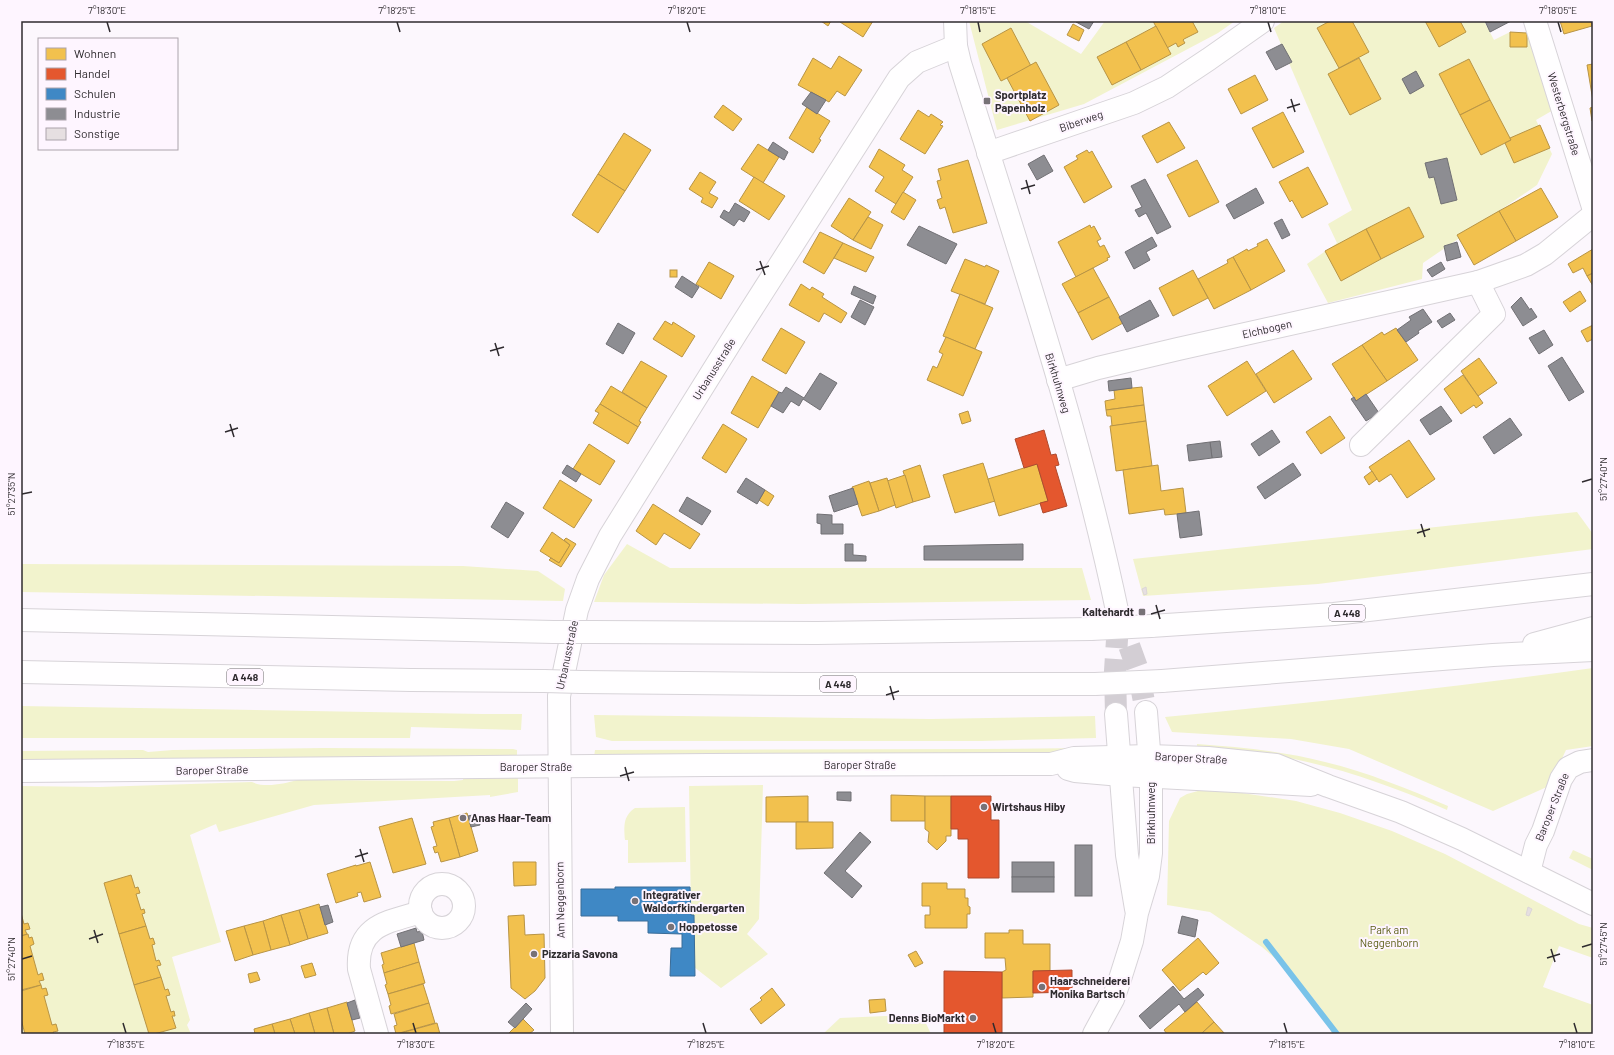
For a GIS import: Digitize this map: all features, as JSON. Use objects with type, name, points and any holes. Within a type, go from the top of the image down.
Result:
[{"type":"main road","points":[[955,21],[956,46],[988,153]]},
{"type":"main road","name":"Biberweg","points":[[988,153],[1134,103],[1167,87],[1263,21]]},
{"type":"main road","name":"Westerbergstraße","points":[[1535,21],[1593,207]]},
{"type":"main road","name":"Urbanusstraße","points":[[559,767],[559,696],[577,610],[588,579],[610,536],[741,326],[899,78],[917,62],[956,46]]},
{"type":"main road","name":"Birkhuhnweg","points":[[988,153],[1058,380],[1091,497],[1118,615]]},
{"type":"main road","name":"Elchbogen","points":[[1058,380],[1098,368],[1178,349],[1478,282],[1526,266],[1545,254],[1593,215]]},
{"type":"main road","points":[[1361,445],[1494,314],[1478,282]]},
{"type":"main road","points":[[1543,591],[1593,577]]},
{"type":"main road","name":"A 448","points":[[21,620],[554,632],[817,634],[1091,629],[1334,614],[1543,591],[1593,584]]},
{"type":"main road","name":"A 448","points":[[21,672],[581,682],[1095,684],[1162,681],[1492,655],[1593,628]]},
{"type":"main road","points":[[1492,655],[1593,650]]},
{"type":"main road","name":"Birkhuhnweg","points":[[1098,1033],[1120,979],[1132,940],[1137,913],[1148,876],[1150,853],[1150,766],[1146,712]]},
{"type":"main road","name":"Birkhuhnweg","points":[[1116,714],[1127,854],[1137,913]]},
{"type":"main road","name":"Baroper Straße","points":[[21,771],[1051,764],[1074,758],[1120,766],[1150,766],[1328,786],[1401,812],[1462,839],[1593,904]]},
{"type":"main road","name":"Baroper Straße","points":[[1529,872],[1536,845],[1544,831],[1561,779],[1568,768],[1580,762],[1593,760]]},
{"type":"main road","name":"Am Neggenborn","points":[[559,767],[562,1034]]},
{"type":"main road","points":[[377,1034],[359,969],[358,958],[360,947],[364,939],[378,926],[421,912]]},
{"type":"green space","points":[[969,21],[1025,21],[1081,54],[1105,21],[1235,21],[1218,33],[1084,104],[997,130]]},
{"type":"green space","points":[[1284,21],[1484,21],[1494,40],[1510,32],[1527,33],[1555,109],[1536,120],[1552,154],[1537,185],[1423,263],[1422,279],[1328,303],[1307,264],[1337,243],[1328,224],[1352,210],[1274,28]]},
{"type":"green space","points":[[1577,512],[1593,534],[1593,549],[1318,584],[1143,596],[1133,559]]},
{"type":"green space","points":[[627,544],[670,568],[1082,568],[1091,600],[801,604],[594,602],[604,575]]},
{"type":"green space","points":[[21,564],[463,566],[538,571],[565,589],[563,601],[21,592]]},
{"type":"green space","points":[[1593,668],[1593,746],[1566,750],[1549,786],[1493,811],[1349,749],[1291,739],[1172,732],[1165,717],[1379,695]]},
{"type":"green space","points":[[21,706],[522,714],[521,730],[411,727],[410,738],[21,738]]},
{"type":"green space","points":[[594,715],[931,719],[1095,716],[1096,738],[981,741],[612,741],[596,737]]},
{"type":"green space","points":[[1197,744],[1277,752],[1341,766],[1418,793],[1448,806],[1447,810],[1391,787],[1314,763],[1270,755],[1197,748]]},
{"type":"green space","points":[[323,748],[513,749],[517,750],[517,757],[21,762],[21,751],[143,750],[148,752],[173,750]]},
{"type":"green space","points":[[1085,748],[1070,752],[998,754],[594,757],[595,750]]},
{"type":"green space","points":[[463,776],[518,776],[518,792],[490,797],[490,795],[314,805],[219,832],[216,824],[190,835],[221,942],[172,957],[190,1020],[187,1025],[191,1034],[21,1034],[21,786],[99,787],[252,782],[268,785],[297,780],[454,781],[463,780]]},
{"type":"green space","points":[[763,785],[759,919],[747,934],[768,954],[721,988],[694,967],[694,915],[691,915],[689,786]]},
{"type":"green space","name":"Park am Neggenborn","points":[[1209,788],[1296,801],[1340,813],[1392,831],[1445,854],[1579,924],[1593,928],[1593,958],[1559,946],[1543,987],[1593,1005],[1593,1034],[1332,1034],[1321,1008],[1292,973],[1262,947],[1210,912],[1167,905],[1169,821],[1180,798],[1187,794]]},
{"type":"green space","points":[[685,807],[686,862],[628,863],[628,840],[625,840],[625,822],[631,811],[635,808]]},
{"type":"green space","points":[[1573,850],[1593,859],[1593,870],[1569,858]]},
{"type":"green space","points":[[922,1015],[931,1034],[823,1034],[840,1018]]},
{"type":"building: Wohnen","points":[[821,21],[831,21],[828,26]]},
{"type":"building: Wohnen","points":[[873,21],[863,37],[840,22]]},
{"type":"building: Wohnen","points":[[1153,21],[1192,21],[1198,32],[1184,39],[1183,40],[1185,43],[1178,47],[1176,43],[1167,48]]},
{"type":"building: Wohnen","points":[[1330,21],[1352,21],[1369,52],[1339,68],[1317,28]]},
{"type":"building: Wohnen","points":[[1425,21],[1460,21],[1466,32],[1439,47]]},
{"type":"building: Wohnen","points":[[1560,21],[1591,21],[1592,26],[1564,34]]},
{"type":"building: Wohnen","points":[[1073,24],[1084,30],[1079,41],[1067,35]]},
{"type":"building: Wohnen","points":[[1156,26],[1171,54],[1141,70],[1126,42]]},
{"type":"building: Wohnen","points":[[1011,28],[1031,66],[1001,81],[982,44]]},
{"type":"building: Wohnen","points":[[1510,32],[1527,33],[1527,47],[1510,47]]},
{"type":"building: Wohnen","points":[[1126,42],[1141,70],[1112,85],[1097,57]]},
{"type":"building: Wohnen","points":[[839,56],[862,70],[845,96],[837,91],[829,102],[798,85],[813,58],[831,69]]},
{"type":"building: Wohnen","points":[[1359,58],[1381,99],[1350,115],[1328,74]]},
{"type":"building: Wohnen","points":[[1469,59],[1490,100],[1460,115],[1439,74]]},
{"type":"building: Wohnen","points":[[1036,62],[1059,105],[1030,121],[1007,78]]},
{"type":"building: Wohnen","points":[[1593,64],[1593,101],[1587,65]]},
{"type":"building: Wohnen","points":[[1255,75],[1268,100],[1241,114],[1228,89]]},
{"type":"building: Wohnen","points":[[1490,100],[1511,140],[1481,155],[1460,115]]},
{"type":"building: Wohnen","points":[[723,105],[742,119],[733,131],[714,117]]},
{"type":"building: Wohnen","points":[[807,107],[830,121],[819,139],[821,140],[813,153],[789,138]]},
{"type":"building: Wohnen","points":[[1593,107],[1593,121],[1592,121],[1590,108]]},
{"type":"building: Wohnen","points":[[918,110],[929,117],[931,114],[943,122],[940,125],[943,126],[925,154],[900,139]]},
{"type":"building: Wohnen","points":[[1283,112],[1304,152],[1273,168],[1252,128]]},
{"type":"building: Wohnen","points":[[1169,122],[1185,148],[1157,163],[1142,136]]},
{"type":"building: Wohnen","points":[[1540,125],[1550,148],[1514,163],[1505,143],[1511,140],[1510,138]]},
{"type":"building: Wohnen","points":[[624,133],[651,150],[625,191],[598,174]]},
{"type":"building: Wohnen","points":[[758,144],[779,157],[763,183],[741,169]]},
{"type":"building: Wohnen","points":[[879,149],[905,165],[902,170],[913,177],[896,204],[875,191],[884,177],[869,167]]},
{"type":"building: Wohnen","points":[[1087,150],[1089,153],[1092,151],[1112,187],[1084,203],[1064,167],[1078,159],[1076,156]]},
{"type":"building: Wohnen","points":[[968,160],[987,223],[953,233],[945,207],[940,209],[937,200],[942,198],[937,181],[941,180],[938,169]]},
{"type":"building: Wohnen","points":[[1197,160],[1219,202],[1189,217],[1167,175]]},
{"type":"building: Wohnen","points":[[1308,167],[1328,204],[1302,218],[1292,200],[1290,202],[1279,182]]},
{"type":"building: Wohnen","points":[[700,172],[716,182],[709,193],[718,198],[712,208],[701,202],[703,198],[689,189]]},
{"type":"building: Wohnen","points":[[598,174],[625,191],[598,233],[572,215]]},
{"type":"building: Wohnen","points":[[754,177],[785,196],[769,220],[739,201]]},
{"type":"building: Wohnen","points":[[1541,188],[1558,217],[1516,241],[1499,211]]},
{"type":"building: Wohnen","points":[[903,192],[916,200],[904,220],[891,212]]},
{"type":"building: Wohnen","points":[[849,198],[871,212],[853,240],[831,226]]},
{"type":"building: Wohnen","points":[[1409,207],[1424,237],[1381,259],[1366,229]]},
{"type":"building: Wohnen","points":[[1499,211],[1516,241],[1474,265],[1457,235]]},
{"type":"building: Wohnen","points":[[868,217],[883,225],[871,249],[853,240]]},
{"type":"building: Wohnen","points":[[1090,225],[1091,228],[1094,226],[1101,239],[1097,241],[1100,247],[1104,245],[1110,257],[1107,258],[1108,260],[1076,277],[1058,242]]},
{"type":"building: Wohnen","points":[[1366,229],[1381,259],[1341,281],[1325,251]]},
{"type":"building: Wohnen","points":[[820,232],[843,243],[824,274],[803,262]]},
{"type":"building: Wohnen","points":[[1267,239],[1285,271],[1251,290],[1233,257],[1247,249],[1248,251],[1258,246],[1257,244]]},
{"type":"building: Wohnen","points":[[843,243],[874,257],[866,272],[834,258]]},
{"type":"building: Wohnen","points":[[1593,249],[1593,273],[1587,276],[1583,268],[1573,273],[1568,264]]},
{"type":"building: Wohnen","points":[[1233,257],[1251,290],[1214,309],[1198,279],[1228,263],[1227,260]]},
{"type":"building: Wohnen","points":[[965,259],[985,267],[986,265],[999,271],[985,304],[951,291]]},
{"type":"building: Wohnen","points":[[709,262],[734,276],[721,299],[696,284]]},
{"type":"building: Wohnen","points":[[1093,268],[1109,297],[1078,313],[1062,284]]},
{"type":"building: Wohnen","points":[[670,270],[677,270],[677,277],[670,277]]},
{"type":"building: Wohnen","points":[[1193,270],[1208,298],[1173,316],[1159,288]]},
{"type":"building: Wohnen","points":[[1593,273],[1593,286],[1587,276]]},
{"type":"building: Wohnen","points":[[801,284],[810,290],[812,287],[824,294],[822,297],[847,313],[841,323],[824,313],[819,322],[789,305]]},
{"type":"building: Wohnen","points":[[1580,291],[1586,301],[1570,312],[1563,302]]},
{"type":"building: Wohnen","points":[[960,294],[993,308],[975,349],[943,336]]},
{"type":"building: Wohnen","points":[[1109,297],[1123,323],[1092,340],[1078,313]]},
{"type":"building: Wohnen","points":[[665,321],[672,325],[673,322],[695,336],[682,357],[653,339]]},
{"type":"building: Wohnen","points":[[1593,325],[1593,339],[1587,342],[1581,331]]},
{"type":"building: Wohnen","points":[[781,328],[805,342],[786,374],[762,360]]},
{"type":"building: Wohnen","points":[[1396,328],[1418,360],[1387,381],[1362,345],[1382,332],[1384,335]]},
{"type":"building: Wohnen","points":[[946,337],[982,352],[963,396],[927,380],[933,366],[937,368],[943,354],[939,352]]},
{"type":"building: Wohnen","points":[[1362,345],[1387,381],[1356,401],[1332,364]]},
{"type":"building: Wohnen","points":[[1293,350],[1312,379],[1274,403],[1256,374]]},
{"type":"building: Wohnen","points":[[1479,358],[1497,383],[1478,396],[1461,371]]},
{"type":"building: Wohnen","points":[[641,361],[667,376],[647,408],[622,392]]},
{"type":"building: Wohnen","points":[[1247,361],[1266,391],[1227,416],[1208,386]]},
{"type":"building: Wohnen","points":[[1463,375],[1483,403],[1476,408],[1474,405],[1461,414],[1444,389]]},
{"type":"building: Wohnen","points":[[752,376],[779,392],[758,428],[731,413]]},
{"type":"building: Wohnen","points":[[611,386],[647,408],[639,421],[641,422],[638,427],[600,404]]},
{"type":"building: Wohnen","points":[[1142,387],[1144,405],[1106,410],[1105,401],[1115,399],[1114,390]]},
{"type":"building: Wohnen","points":[[600,404],[638,427],[628,444],[593,423],[599,413],[595,411]]},
{"type":"building: Wohnen","points":[[1144,405],[1146,421],[1112,426],[1111,416],[1107,416],[1106,410]]},
{"type":"building: Wohnen","points":[[968,411],[971,421],[962,424],[959,414]]},
{"type":"building: Wohnen","points":[[1330,416],[1345,438],[1321,454],[1306,432]]},
{"type":"building: Wohnen","points":[[1146,421],[1152,466],[1116,471],[1110,426]]},
{"type":"building: Wohnen","points":[[723,424],[747,439],[726,473],[702,458]]},
{"type":"building: Wohnen","points":[[1409,440],[1435,479],[1407,498],[1391,474],[1379,482],[1369,467]]},
{"type":"building: Wohnen","points":[[589,444],[615,461],[600,485],[573,469]]},
{"type":"building: Wohnen","points":[[983,463],[995,501],[955,513],[943,475]]},
{"type":"building: Wohnen","points":[[1037,464],[1048,501],[999,516],[988,479]]},
{"type":"building: Wohnen","points":[[920,465],[930,497],[913,502],[903,471]]},
{"type":"building: Wohnen","points":[[1158,465],[1161,491],[1183,488],[1186,513],[1165,515],[1164,509],[1129,514],[1123,470]]},
{"type":"building: Wohnen","points":[[1372,471],[1377,479],[1369,485],[1364,477]]},
{"type":"building: Wohnen","points":[[905,475],[913,502],[896,508],[887,481]]},
{"type":"building: Wohnen","points":[[887,478],[895,505],[879,511],[870,483]]},
{"type":"building: Wohnen","points":[[560,480],[592,500],[574,528],[543,508]]},
{"type":"building: Wohnen","points":[[869,481],[879,511],[862,516],[852,487]]},
{"type":"building: Wohnen","points":[[765,490],[774,496],[768,506],[759,500]]},
{"type":"building: Wohnen","points":[[653,504],[700,534],[690,549],[664,533],[656,545],[636,531]]},
{"type":"building: Wohnen","points":[[552,532],[570,545],[559,563],[540,551]]},
{"type":"building: Wohnen","points":[[566,538],[576,544],[561,567],[549,560],[551,558],[559,563],[570,545],[564,540]]},
{"type":"building: Wohnen","points":[[891,795],[925,796],[925,821],[891,821]]},
{"type":"building: Wohnen","points":[[808,796],[808,822],[766,822],[766,797]]},
{"type":"building: Wohnen","points":[[925,796],[951,796],[951,836],[946,836],[946,841],[937,850],[928,842],[929,832],[925,829]]},
{"type":"building: Wohnen","points":[[467,813],[478,851],[460,857],[449,818]]},
{"type":"building: Wohnen","points":[[412,818],[426,864],[393,873],[379,827]]},
{"type":"building: Wohnen","points":[[449,818],[460,857],[441,862],[438,852],[435,853],[433,847],[437,846],[431,827],[434,826],[433,822]]},
{"type":"building: Wohnen","points":[[796,822],[833,822],[833,848],[796,849]]},
{"type":"building: Wohnen","points":[[370,862],[381,897],[364,902],[361,892],[357,893],[358,896],[336,903],[327,874]]},
{"type":"building: Wohnen","points":[[513,862],[536,862],[536,885],[514,886]]},
{"type":"building: Wohnen","points":[[131,875],[135,888],[138,887],[140,893],[136,894],[141,910],[144,909],[145,913],[142,914],[146,926],[119,934],[104,883]]},
{"type":"building: Wohnen","points":[[922,883],[947,883],[947,889],[965,889],[965,898],[968,898],[968,906],[970,907],[970,914],[967,914],[967,928],[925,928],[925,915],[930,915],[930,906],[922,906]]},
{"type":"building: Wohnen","points":[[319,904],[328,933],[308,939],[299,910]]},
{"type":"building: Wohnen","points":[[299,910],[308,939],[290,945],[281,915]]},
{"type":"building: Wohnen","points":[[21,913],[24,924],[28,923],[30,929],[25,930],[27,934],[21,936]]},
{"type":"building: Wohnen","points":[[281,915],[290,945],[271,950],[263,921]]},
{"type":"building: Wohnen","points":[[524,915],[525,935],[544,934],[545,978],[535,991],[525,999],[511,988],[508,916]]},
{"type":"building: Wohnen","points":[[263,921],[271,950],[253,955],[244,926]]},
{"type":"building: Wohnen","points":[[146,926],[150,939],[153,938],[155,944],[152,945],[156,961],[159,960],[161,965],[157,966],[161,977],[134,985],[119,934]]},
{"type":"building: Wohnen","points":[[244,926],[253,955],[235,961],[226,931]]},
{"type":"building: Wohnen","points":[[1009,930],[1023,930],[1023,944],[1050,944],[1050,971],[1033,971],[1033,997],[1002,998],[1002,972],[1006,970],[1005,958],[985,958],[985,933],[1009,933]]},
{"type":"building: Wohnen","points":[[28,934],[29,938],[32,937],[34,944],[30,946],[38,975],[42,973],[44,980],[39,981],[41,985],[21,990],[21,936]]},
{"type":"building: Wohnen","points":[[1198,938],[1219,963],[1206,975],[1203,972],[1180,991],[1162,970]]},
{"type":"building: Wohnen","points":[[414,943],[419,962],[384,973],[382,965],[384,964],[381,953]]},
{"type":"building: Wohnen","points":[[916,951],[923,963],[915,967],[908,955]]},
{"type":"building: Wohnen","points":[[419,962],[425,983],[388,994],[385,985],[387,984],[384,973]]},
{"type":"building: Wohnen","points":[[312,963],[316,975],[305,978],[301,966]]},
{"type":"building: Wohnen","points":[[257,972],[260,980],[250,983],[248,974]]},
{"type":"building: Wohnen","points":[[161,977],[165,990],[168,989],[170,995],[166,996],[171,1012],[174,1011],[175,1016],[172,1016],[176,1028],[149,1034],[134,985]]},
{"type":"building: Wohnen","points":[[423,984],[429,1003],[391,1014],[389,1006],[391,1005],[388,994]]},
{"type":"building: Wohnen","points":[[41,985],[42,989],[46,988],[48,995],[44,996],[52,1025],[56,1024],[58,1031],[53,1032],[54,1034],[25,1034],[21,1019],[21,991]]},
{"type":"building: Wohnen","points":[[772,988],[785,1005],[761,1024],[750,1009],[762,1000],[760,998]]},
{"type":"building: Wohnen","points":[[885,999],[886,1011],[870,1013],[869,1000]]},
{"type":"building: Wohnen","points":[[347,1002],[355,1031],[347,1034],[334,1034],[327,1008]]},
{"type":"building: Wohnen","points":[[1197,1002],[1214,1022],[1201,1034],[1167,1034],[1164,1030]]},
{"type":"building: Wohnen","points":[[429,1003],[435,1023],[396,1034],[394,1026],[397,1025],[394,1014]]},
{"type":"building: Wohnen","points":[[327,1008],[334,1034],[315,1034],[309,1013]]},
{"type":"building: Wohnen","points":[[309,1013],[315,1034],[295,1034],[290,1019]]},
{"type":"building: Wohnen","points":[[290,1019],[295,1034],[275,1034],[272,1024]]},
{"type":"building: Wohnen","points":[[523,1019],[534,1030],[529,1034],[508,1034]]},
{"type":"building: Wohnen","points":[[1214,1022],[1225,1034],[1201,1034]]},
{"type":"building: Wohnen","points":[[437,1023],[440,1034],[401,1034],[401,1033]]},
{"type":"building: Wohnen","points":[[272,1024],[275,1034],[255,1034],[254,1029]]},
{"type":"building: Handel","points":[[1044,430],[1051,455],[1056,454],[1059,465],[1055,466],[1067,506],[1043,513],[1040,503],[1048,501],[1037,464],[1024,468],[1015,439]]},
{"type":"building: Handel","points":[[951,796],[991,796],[991,820],[999,820],[999,878],[968,878],[968,839],[958,839],[958,829],[951,829]]},
{"type":"building: Handel","points":[[1072,970],[1072,992],[1033,993],[1033,971]]},
{"type":"building: Handel","name":"Denns BioMarkt","points":[[944,971],[1002,972],[1002,1034],[944,1034]]},
{"type":"building: Schulen","name":"Hoppetosse","points":[[615,887],[690,887],[691,915],[694,915],[695,976],[670,976],[671,948],[682,948],[682,934],[648,933],[648,921],[618,921],[618,916],[581,916],[581,889],[615,889]]},
{"type":"building: Industrie","points":[[1076,21],[1094,21],[1089,29]]},
{"type":"building: Industrie","points":[[1485,21],[1511,21],[1490,32]]},
{"type":"building: Industrie","points":[[1282,44],[1292,62],[1276,70],[1266,52]]},
{"type":"building: Industrie","points":[[1416,71],[1424,86],[1410,94],[1402,79]]},
{"type":"building: Industrie","points":[[811,92],[826,100],[817,114],[802,104]]},
{"type":"building: Industrie","points":[[773,142],[788,152],[784,160],[768,150]]},
{"type":"building: Industrie","points":[[1044,155],[1053,171],[1037,180],[1028,164]]},
{"type":"building: Industrie","points":[[1447,158],[1457,200],[1441,204],[1434,177],[1429,178],[1425,163]]},
{"type":"building: Industrie","points":[[1145,179],[1171,227],[1157,234],[1146,213],[1139,217],[1135,210],[1142,207],[1131,186]]},
{"type":"building: Industrie","points":[[1256,188],[1264,203],[1234,219],[1226,205]]},
{"type":"building: Industrie","points":[[735,203],[750,212],[744,222],[739,219],[734,226],[720,217],[724,210],[729,213]]},
{"type":"building: Industrie","points":[[1282,219],[1290,235],[1282,239],[1274,223]]},
{"type":"building: Industrie","points":[[919,226],[957,244],[946,264],[907,245]]},
{"type":"building: Industrie","points":[[1152,237],[1157,246],[1146,252],[1150,260],[1134,269],[1125,252]]},
{"type":"building: Industrie","points":[[1457,242],[1461,257],[1447,261],[1444,246]]},
{"type":"building: Industrie","points":[[1441,262],[1445,269],[1432,277],[1427,270]]},
{"type":"building: Industrie","points":[[682,276],[699,287],[692,298],[675,287]]},
{"type":"building: Industrie","points":[[854,286],[876,296],[873,304],[851,294]]},
{"type":"building: Industrie","points":[[1521,297],[1537,317],[1523,326],[1511,307]]},
{"type":"building: Industrie","points":[[860,300],[874,307],[865,325],[851,317]]},
{"type":"building: Industrie","points":[[1150,300],[1159,316],[1127,332],[1119,317]]},
{"type":"building: Industrie","points":[[1423,309],[1432,322],[1418,331],[1419,333],[1406,342],[1397,330],[1411,320],[1409,317]]},
{"type":"building: Industrie","points":[[1450,313],[1455,320],[1442,328],[1437,321]]},
{"type":"building: Industrie","points":[[618,323],[635,333],[623,354],[606,344]]},
{"type":"building: Industrie","points":[[1544,330],[1553,345],[1539,354],[1529,338]]},
{"type":"building: Industrie","points":[[1562,357],[1584,392],[1569,401],[1548,366]]},
{"type":"building: Industrie","points":[[820,373],[837,383],[820,410],[803,399],[799,406],[791,401],[783,413],[771,406],[779,392],[782,393],[786,387],[804,398]]},
{"type":"building: Industrie","points":[[1131,378],[1132,388],[1109,391],[1108,381]]},
{"type":"building: Industrie","points":[[1366,394],[1379,413],[1366,421],[1351,399],[1354,397],[1356,401]]},
{"type":"building: Industrie","points":[[1441,406],[1452,421],[1430,435],[1420,420]]},
{"type":"building: Industrie","points":[[1510,418],[1522,435],[1494,454],[1483,437]]},
{"type":"building: Industrie","points":[[1272,430],[1280,442],[1259,456],[1251,444]]},
{"type":"building: Industrie","points":[[1220,441],[1222,457],[1212,458],[1210,442]]},
{"type":"building: Industrie","points":[[1210,442],[1212,458],[1189,461],[1187,445]]},
{"type":"building: Industrie","points":[[1293,463],[1301,475],[1265,499],[1257,487]]},
{"type":"building: Industrie","points":[[567,465],[581,474],[576,482],[562,473]]},
{"type":"building: Industrie","points":[[746,478],[765,490],[757,504],[737,492]]},
{"type":"building: Industrie","points":[[853,488],[858,504],[834,512],[829,496]]},
{"type":"building: Industrie","points":[[687,497],[711,511],[702,525],[679,511]]},
{"type":"building: Industrie","points":[[506,502],[524,513],[508,538],[491,527]]},
{"type":"building: Industrie","points":[[1199,511],[1202,535],[1180,538],[1177,514]]},
{"type":"building: Industrie","points":[[817,514],[832,515],[832,524],[843,524],[843,534],[821,534],[821,524],[817,523]]},
{"type":"building: Industrie","points":[[845,544],[853,544],[853,555],[866,556],[866,561],[845,561]]},
{"type":"building: Industrie","points":[[1023,544],[1023,560],[924,560],[924,546]]},
{"type":"building: Industrie","points":[[837,792],[851,792],[851,801],[837,800]]},
{"type":"building: Industrie","points":[[477,814],[480,825],[471,827],[468,816]]},
{"type":"building: Industrie","points":[[860,832],[871,842],[845,871],[862,886],[852,898],[824,873]]},
{"type":"building: Industrie","points":[[1075,845],[1092,845],[1092,896],[1075,896]]},
{"type":"building: Industrie","points":[[1012,862],[1054,862],[1054,877],[1012,877]]},
{"type":"building: Industrie","points":[[1012,877],[1054,877],[1054,892],[1012,892]]},
{"type":"building: Industrie","points":[[328,905],[333,922],[325,925],[320,907]]},
{"type":"building: Industrie","points":[[1182,916],[1198,920],[1195,937],[1178,933]]},
{"type":"building: Industrie","points":[[416,928],[417,932],[422,931],[424,940],[401,947],[397,934]]},
{"type":"building: Industrie","points":[[1173,986],[1184,999],[1198,988],[1204,995],[1185,1012],[1179,1004],[1150,1029],[1139,1016]]},
{"type":"building: Industrie","points":[[355,1000],[360,1018],[352,1020],[347,1003]]},
{"type":"building: Industrie","points":[[526,1003],[532,1009],[515,1028],[508,1022]]},
{"type":"building: Sonstige","points":[[1146,587],[1147,594],[1144,595],[1142,589]]},
{"type":"building: Sonstige","points":[[1528,907],[1532,909],[1529,916],[1526,915]]},
{"type":"waterway","points":[[1266,942],[1337,1034]]},
{"type":"tunnel","points":[[1118,615],[1138,670],[1146,712]]},
{"type":"tunnel","points":[[1116,714],[1115,671],[1118,624]]},
{"type":"place","name":"Sportplatz Papenholz","points":[[987,101]]},
{"type":"place","name":"Kaltehardt","points":[[1142,612]]},
{"type":"place","name":"Wirtshaus Hiby","points":[[984,807]]},
{"type":"place","name":"Anas Haar-Team","points":[[463,818]]},
{"type":"place","name":"Integrativer Waldorfkindergarten","points":[[635,901]]},
{"type":"place","name":"Hoppetosse","points":[[671,927]]},
{"type":"place","name":"Pizzaria Savona","points":[[534,954]]},
{"type":"place","name":"Haarschneiderei Monika Bartsch","points":[[1042,987]]},
{"type":"place","name":"Denns BioMarkt","points":[[973,1018]]}]
